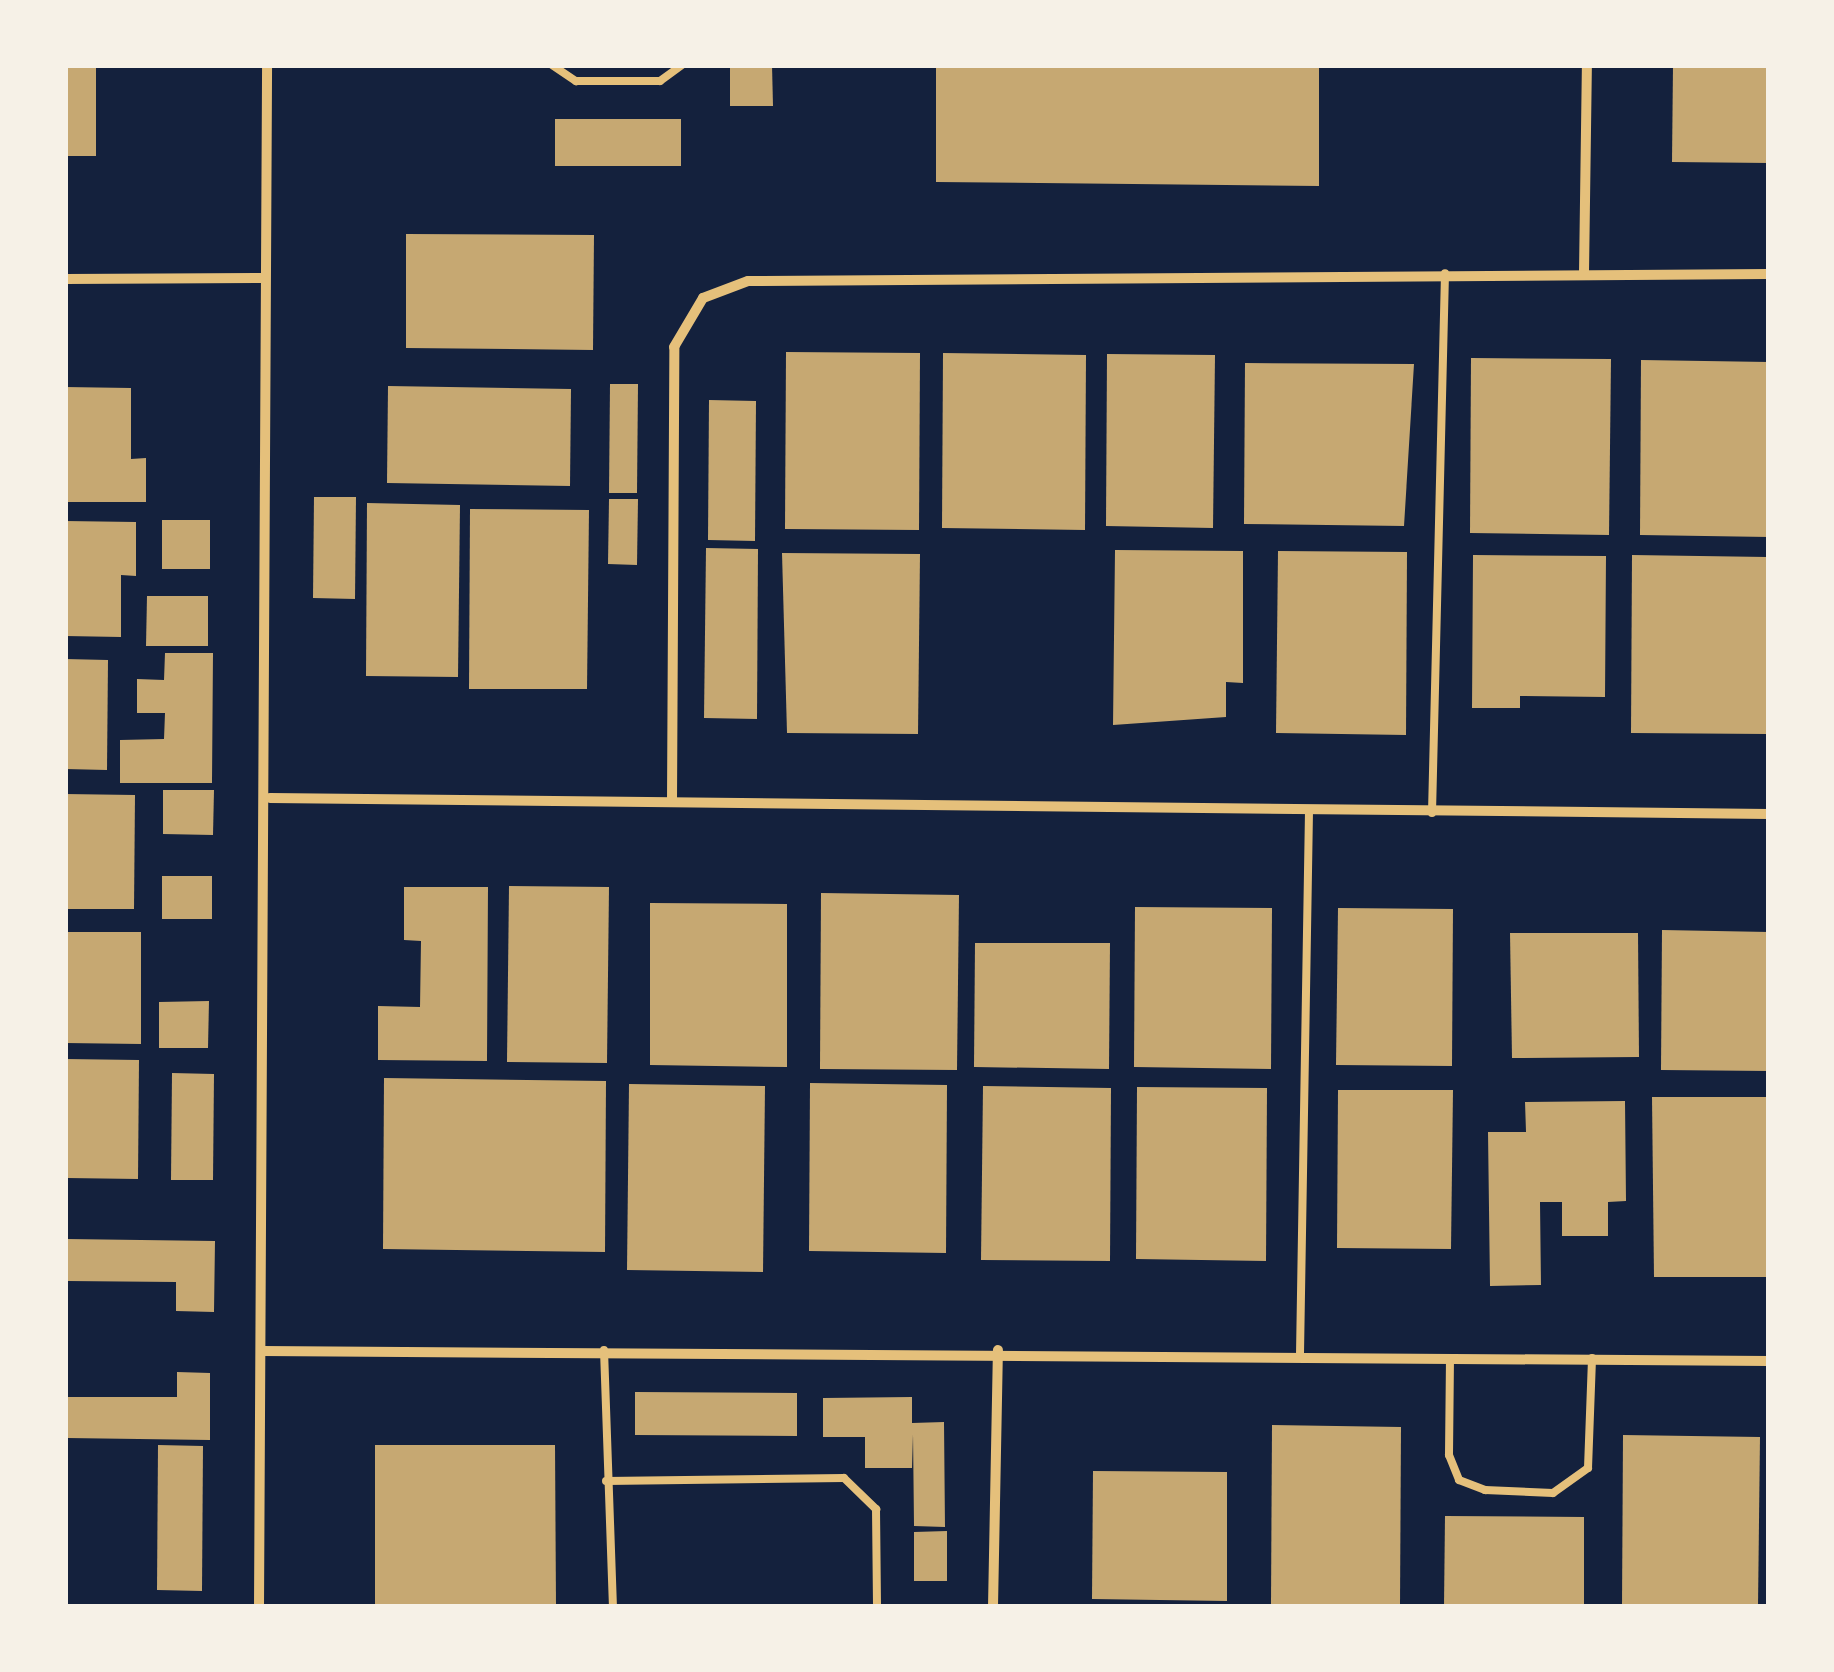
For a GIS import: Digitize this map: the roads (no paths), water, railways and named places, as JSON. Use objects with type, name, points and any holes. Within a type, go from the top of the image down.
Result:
[{"type":"street","points":[[259,1607],[270,798],[264,278],[267,65]]},
{"type":"street","points":[[1584,273],[1587,65]]},
{"type":"street","points":[[672,802],[674,347],[703,298],[748,281],[1445,272],[1769,274]]},
{"type":"street","points":[[65,279],[264,278]]},
{"type":"street","points":[[270,798],[1769,814]]},
{"type":"street","points":[[262,1351],[998,1350],[1769,1361]]},
{"type":"street","points":[[993,1607],[998,1350]]},
{"type":"lane","points":[[552,65],[576,80],[626,81],[660,81],[682,65]]},
{"type":"lane","points":[[1432,813],[1445,272]]},
{"type":"lane","points":[[1300,1354],[1309,810]]},
{"type":"lane","points":[[604,1350],[613,1607]]},
{"type":"lane","points":[[1450,1356],[1449,1454],[1460,1480],[1485,1490],[1553,1493],[1588,1468],[1592,1358]]},
{"type":"lane","points":[[606,1481],[844,1478],[876,1509],[877,1607]]}]
